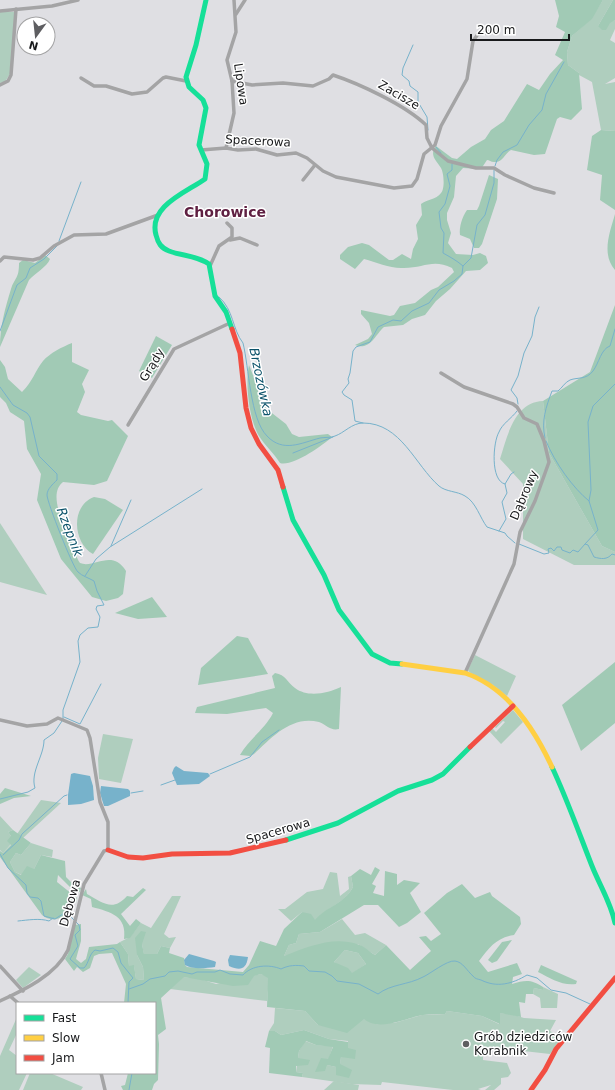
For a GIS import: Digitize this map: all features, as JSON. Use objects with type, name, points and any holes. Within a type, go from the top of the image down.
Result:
[{"type":"street","points":[[0,11],[52,6],[78,0]]},
{"type":"street","points":[[206,0],[186,81],[188,85],[202,97],[205,103],[206,114],[200,139],[201,150],[208,166],[205,179],[168,200],[158,215],[155,233],[159,244],[168,250],[201,258],[210,266]]},
{"type":"street","name":"Lipowa","points":[[226,148],[234,113],[232,81],[227,60],[236,32],[234,0]]},
{"type":"street","points":[[236,14],[245,0]]},
{"type":"street","points":[[0,84],[8,80],[12,75],[16,9]]},
{"type":"street","name":"Spacerowa","points":[[201,150],[226,148],[238,150],[256,149],[277,155],[296,153],[307,158],[329,174],[341,178],[394,188],[406,188],[415,183],[424,154],[435,145],[441,126],[467,79],[473,41],[478,34],[489,32]]},
{"type":"street","name":"Zacisze","points":[[232,81],[252,85],[283,83],[314,86],[329,79],[333,75],[365,87],[417,117],[426,125],[427,138],[432,148]]},
{"type":"street","points":[[82,78],[94,86],[106,86],[132,94],[147,92],[166,76],[186,81]]},
{"type":"street","points":[[432,148],[448,161],[476,168],[494,168],[505,175],[534,188],[554,193]]},
{"type":"street","points":[[303,180],[315,165]]},
{"type":"street","points":[[0,261],[4,257],[33,260],[40,258],[54,246],[74,235],[106,234],[158,215]]},
{"type":"street","points":[[227,223],[233,230],[230,240]]},
{"type":"street","points":[[257,245],[240,238],[230,240],[219,246],[210,266],[215,296],[226,312],[242,362],[244,395],[251,428],[259,444],[278,470],[293,520],[344,618],[369,651],[379,659],[390,663],[465,673],[474,676],[493,688],[512,705],[538,741],[560,785],[575,819],[596,876],[609,899],[615,923]]},
{"type":"street","name":"Grądy","points":[[128,425],[174,350],[230,323]]},
{"type":"street","name":"Dąbrowy","points":[[441,373],[464,387],[513,404],[524,418],[537,424],[544,441],[549,462],[535,501],[525,518],[517,544],[514,564],[465,673]]},
{"type":"street","name":"Spacerowa","points":[[108,850],[128,857],[143,858],[172,854],[230,853],[288,840],[338,823],[398,791],[432,780],[443,774],[512,705]]},
{"type":"street","points":[[0,720],[26,726],[47,724],[58,718],[83,727],[87,730],[90,738],[100,802],[108,822],[108,850]]},
{"type":"street","name":"Dębowa","points":[[0,1001],[23,991],[34,984],[64,958],[68,950],[84,884],[104,851],[108,850]]},
{"type":"street","points":[[0,966],[23,991]]},
{"type":"street","points":[[531,1090],[545,1070],[556,1049],[614,981]]},
{"type":"street","points":[[10,996],[17,1002]]},
{"type":"street","points":[[101,1074],[105,1090]]},
{"type":"green space","points":[[555,0],[603,0],[592,19],[572,36],[567,52],[568,65],[579,73],[582,109],[571,120],[560,117],[557,119],[545,154],[534,155],[511,150],[500,161],[494,162],[487,160],[481,169],[463,168],[456,176],[454,197],[447,213],[447,220],[451,233],[448,243],[456,254],[473,255],[480,253],[486,256],[488,263],[480,270],[466,271],[450,289],[436,301],[425,315],[412,319],[403,325],[384,327],[372,341],[365,346],[355,345],[368,339],[372,334],[369,323],[361,314],[361,310],[390,316],[394,315],[400,306],[415,303],[431,290],[438,287],[454,272],[452,268],[439,264],[409,268],[396,268],[364,259],[355,269],[340,259],[340,255],[348,247],[362,243],[369,245],[389,260],[393,260],[402,254],[411,259],[413,249],[418,239],[416,225],[422,215],[421,204],[437,197],[443,188],[443,173],[433,155],[436,146],[452,158],[457,159],[471,147],[485,139],[491,130],[504,121],[527,84],[539,90],[550,74],[563,60],[555,55],[565,32],[556,27],[559,16]]},
{"type":"green space","points":[[603,0],[613,0],[598,26],[615,20],[615,29],[610,40],[615,43],[615,78],[605,84],[615,82],[615,131],[601,130],[592,82],[579,75],[579,73],[568,65],[567,52],[572,36],[591,19]]},
{"type":"green space","points":[[613,0],[615,0],[615,20],[610,23],[606,30],[602,30],[598,26]]},
{"type":"green space","points":[[0,11],[15,12],[11,72],[5,82],[0,83]]},
{"type":"green space","points":[[601,130],[615,131],[615,210],[600,200],[602,175],[587,170],[592,136]]},
{"type":"green space","points":[[489,175],[498,179],[497,199],[482,244],[479,248],[474,248],[470,239],[460,235],[460,225],[467,210],[477,210]]},
{"type":"green space","points":[[615,214],[615,270],[608,257],[608,243]]},
{"type":"green space","points":[[45,255],[50,259],[46,265],[29,280],[0,347],[3,318],[12,285],[18,275],[19,263],[23,260],[35,263]]},
{"type":"green space","points":[[615,305],[615,552],[602,546],[549,453],[543,401],[590,372]]},
{"type":"green space","points":[[156,336],[172,345],[152,378],[139,371]]},
{"type":"green space","points":[[72,343],[72,362],[89,370],[82,384],[85,392],[77,412],[81,415],[108,421],[112,420],[128,436],[107,481],[94,485],[63,482],[58,488],[57,495],[57,504],[63,523],[80,563],[91,564],[109,560],[115,561],[121,564],[126,571],[123,594],[118,598],[106,601],[92,597],[61,559],[37,500],[41,474],[27,449],[24,421],[10,412],[6,403],[0,397],[0,360],[5,367],[8,379],[22,392],[29,384],[40,365],[49,355]]},
{"type":"green space","points":[[249,365],[261,402],[268,410],[286,424],[292,434],[299,437],[328,434],[332,437],[299,459],[292,462],[280,463],[259,436],[250,411],[247,382]]},
{"type":"green space","points":[[543,401],[549,453],[602,546],[615,552],[615,565],[574,565],[523,539],[523,484],[500,459],[509,431],[518,414],[525,407],[533,403]]},
{"type":"green space","points":[[94,497],[105,499],[123,510],[93,554],[86,549],[81,542],[77,525],[81,508],[86,502]]},
{"type":"green space","points":[[0,523],[47,595],[0,582]]},
{"type":"green space","points":[[152,597],[167,617],[138,619],[115,613]]},
{"type":"green space","points":[[237,636],[248,638],[268,674],[198,685],[201,668]]},
{"type":"green space","points":[[475,655],[516,676],[507,696],[493,685],[469,672],[468,670]]},
{"type":"green space","points":[[615,662],[615,723],[581,751],[562,705]]},
{"type":"green space","points":[[275,673],[284,677],[295,688],[306,693],[324,693],[341,687],[339,729],[331,728],[319,722],[300,722],[283,729],[254,754],[250,756],[240,755],[270,719],[273,713],[266,708],[227,714],[195,713],[197,707],[275,688],[272,676]]},
{"type":"green space","points":[[513,710],[523,722],[501,744],[489,731],[492,728],[496,732],[505,722],[503,721],[496,728],[495,727]]},
{"type":"green space","points":[[103,734],[133,739],[121,783],[99,779],[98,758]]},
{"type":"green space","points":[[5,788],[31,796],[14,798],[0,804],[0,794]]},
{"type":"green space","points":[[41,800],[61,803],[23,838],[17,834]]},
{"type":"green space","points":[[0,816],[13,830],[8,832],[11,836],[11,844],[3,853],[0,850]]},
{"type":"green space","points":[[13,830],[31,843],[21,855],[16,853],[10,862],[15,872],[21,875],[27,866],[34,869],[41,855],[65,861],[66,877],[73,884],[81,888],[80,892],[70,887],[58,875],[57,882],[77,898],[76,903],[70,901],[67,913],[60,918],[51,919],[42,915],[0,857],[0,851],[3,853],[11,845],[7,841],[11,836],[8,832]]},
{"type":"green space","points":[[31,843],[53,850],[52,857],[41,855],[34,869],[22,875],[15,872],[10,862],[16,853],[21,855]]},
{"type":"green space","points":[[375,867],[380,870],[372,884],[376,886],[373,893],[384,896],[385,871],[397,874],[397,885],[404,880],[420,883],[410,893],[421,912],[407,923],[399,927],[378,905],[364,905],[320,932],[299,934],[296,943],[289,945],[284,956],[311,946],[329,942],[339,941],[359,945],[375,955],[386,945],[410,970],[431,951],[419,937],[426,936],[431,941],[441,934],[424,913],[447,893],[462,884],[475,898],[490,892],[492,896],[520,917],[521,924],[514,935],[502,938],[490,947],[479,961],[488,972],[517,963],[522,974],[513,977],[512,984],[531,981],[543,987],[543,990],[534,988],[533,994],[526,994],[525,1003],[519,1002],[521,1017],[500,1013],[500,1024],[482,1016],[447,1011],[445,1014],[423,1015],[385,1024],[370,1023],[364,1019],[347,1033],[318,1025],[305,1011],[267,1007],[268,978],[261,974],[254,976],[248,985],[233,986],[184,977],[161,998],[166,1029],[158,1035],[158,1080],[154,1084],[152,1090],[123,1090],[121,1086],[125,1085],[128,1074],[156,1074],[156,1002],[124,1002],[126,984],[112,953],[94,956],[90,968],[83,972],[77,967],[74,971],[65,959],[68,954],[75,925],[81,924],[81,941],[76,959],[81,963],[86,959],[89,947],[117,944],[120,942],[128,954],[129,966],[134,965],[136,979],[144,980],[143,967],[137,955],[135,938],[141,931],[146,932],[142,944],[144,954],[157,954],[161,946],[170,948],[169,953],[184,958],[185,965],[187,967],[243,972],[249,965],[260,941],[276,946],[284,929],[302,912],[311,914],[315,920],[349,893],[353,887],[351,876],[360,869],[371,875]],"holes":[[[345,950],[358,953],[366,964],[352,973],[348,968],[334,962]]]},
{"type":"green space","points":[[330,872],[337,873],[340,896],[349,889],[348,877],[351,876],[353,887],[341,901],[315,921],[302,912],[291,921],[278,909],[285,909],[307,892],[323,889]]},
{"type":"green space","points":[[143,888],[146,890],[121,914],[130,926],[136,919],[141,923],[130,938],[124,939],[123,925],[120,920],[111,913],[92,907],[91,899],[82,895],[86,889],[87,894],[103,903],[112,905],[122,901],[127,896],[133,897]]},
{"type":"green space","points":[[172,896],[181,896],[164,934],[169,938],[176,937],[170,948],[161,946],[157,954],[144,955],[142,944],[137,955],[143,967],[144,980],[136,979],[134,966],[129,966],[128,954],[120,942],[130,937],[141,923],[151,928]]},
{"type":"green space","points":[[342,919],[355,935],[365,933],[386,945],[375,955],[358,944],[284,956],[289,945],[296,943],[299,934],[320,932]]},
{"type":"green space","points":[[512,940],[497,961],[492,963],[488,960],[502,942]]},
{"type":"green space","points":[[345,950],[358,953],[366,964],[352,974],[334,962]]},
{"type":"green space","points":[[541,965],[577,981],[576,984],[561,983],[538,972]]},
{"type":"green space","points":[[29,967],[41,975],[23,988],[16,980]]},
{"type":"green space","points":[[261,974],[269,977],[267,1001],[170,989],[183,977],[197,978],[216,984]]},
{"type":"green space","points":[[543,987],[558,994],[557,1008],[541,1008],[540,998],[533,994],[534,988],[543,990]]},
{"type":"green space","points":[[275,1008],[305,1011],[318,1025],[364,1019],[394,1023],[422,1015],[445,1014],[447,1011],[482,1016],[499,1024],[500,1013],[511,1014],[524,1018],[556,1020],[550,1031],[557,1035],[556,1038],[559,1041],[550,1054],[479,1046],[479,1051],[483,1051],[483,1060],[507,1063],[511,1073],[508,1077],[501,1078],[501,1084],[494,1090],[485,1090],[491,1085],[478,1089],[481,1090],[453,1090],[382,1082],[381,1085],[351,1084],[302,1077],[303,1073],[296,1072],[299,1051],[305,1041],[316,1045],[333,1046],[325,1071],[327,1065],[336,1067],[340,1064],[341,1056],[348,1048],[348,1041],[329,1039],[304,1030],[281,1035],[275,1031],[269,1031],[274,1023]]},
{"type":"green space","points":[[16,1019],[16,1035],[9,1050],[16,1055],[16,1074],[27,1074],[19,1090],[0,1090],[0,1056]]},
{"type":"green space","points":[[304,1030],[329,1039],[348,1042],[348,1048],[356,1050],[355,1059],[341,1057],[340,1064],[352,1070],[349,1078],[336,1075],[336,1067],[327,1065],[325,1071],[315,1072],[321,1058],[328,1059],[333,1047],[316,1045],[306,1041],[299,1051],[298,1058],[310,1060],[308,1065],[296,1066],[296,1072],[303,1073],[302,1077],[269,1073],[270,1048],[265,1047],[269,1031],[275,1031],[281,1035]]},
{"type":"green space","points":[[30,1074],[52,1074],[83,1087],[81,1090],[23,1090]]},
{"type":"green space","points":[[334,1081],[359,1085],[358,1090],[324,1090]]},
{"type":"water","points":[[176,766],[184,771],[208,773],[210,776],[199,784],[177,785],[172,773]]},
{"type":"water","points":[[74,773],[90,776],[93,786],[94,800],[81,804],[68,805],[71,774]]},
{"type":"water","points":[[101,786],[128,789],[130,791],[130,796],[108,806],[104,806],[100,793]]},
{"type":"water","points":[[189,954],[216,962],[215,967],[188,967],[185,965],[184,960]]},
{"type":"water","points":[[230,955],[248,957],[246,965],[239,969],[229,966],[228,960]]},
{"type":"waterway","points":[[413,45],[403,68],[402,75],[409,81],[410,86],[418,92],[418,102],[427,117],[428,130]]},
{"type":"waterway","points":[[495,166],[497,160],[503,152],[517,145],[529,125],[542,110],[546,94],[564,62]]},
{"type":"waterway","points":[[436,147],[441,153]]},
{"type":"waterway","points":[[363,423],[355,421],[352,400],[342,392],[349,383],[348,379],[353,351],[356,347],[370,342],[378,327],[393,320],[401,321],[412,311],[429,303],[439,290],[462,274],[463,266],[443,253],[444,233],[441,228],[439,212],[445,204],[450,186],[447,174],[452,170],[452,164]]},
{"type":"waterway","points":[[463,266],[471,258],[477,225],[485,215],[494,183],[494,170]]},
{"type":"waterway","points":[[59,241],[81,182]]},
{"type":"waterway","points":[[0,331],[17,285],[26,278],[30,268],[44,259],[57,246]]},
{"type":"waterway","name":"Brzozówka","points":[[219,297],[228,308],[239,338],[243,343],[257,418],[261,428],[273,441],[279,444],[292,445],[320,438],[333,437],[359,423],[376,425],[388,430],[397,437],[439,486],[462,494],[469,499],[475,506],[487,527],[505,533],[515,543]]},
{"type":"waterway","points":[[518,404],[517,398],[511,390],[518,376],[524,353],[532,336],[535,317],[539,307]]},
{"type":"waterway","points":[[545,438],[544,420],[546,408],[552,391],[558,391],[570,380],[588,376],[595,368],[604,350],[610,346],[615,329]]},
{"type":"waterway","points":[[585,544],[598,530],[589,501],[591,490],[588,422],[593,406],[615,384]]},
{"type":"waterway","name":"Rzepnik","points":[[0,387],[13,405],[27,413],[30,417],[39,456],[57,474],[57,480],[49,489],[47,495],[61,535],[75,568],[78,572],[94,581],[104,605],[97,606],[96,609],[100,617],[98,627],[88,628],[80,635],[78,641],[80,662],[63,710],[63,719]]},
{"type":"waterway","points":[[505,484],[500,481],[495,469],[495,444],[500,429],[517,411]]},
{"type":"waterway","points":[[293,453],[333,437]]},
{"type":"waterway","points":[[546,441],[554,458],[565,474],[589,501]]},
{"type":"waterway","points":[[499,531],[506,519],[502,502],[507,493],[505,484],[514,472]]},
{"type":"waterway","points":[[85,576],[96,559],[110,547],[202,489]]},
{"type":"waterway","points":[[111,546],[131,500]]},
{"type":"waterway","name":"Brzozówka","points":[[519,544],[544,554],[549,553],[548,549],[551,548],[554,551],[557,547],[561,547],[562,550],[570,553],[573,550],[578,552],[585,544],[588,545],[594,557],[604,558],[612,554],[615,555]]},
{"type":"waterway","points":[[64,717],[80,724],[101,684]]},
{"type":"waterway","name":"Rzepnik","points":[[0,799],[28,792],[35,788],[34,776],[42,752],[44,740],[54,733],[62,721]]},
{"type":"waterway","points":[[210,774],[250,757],[262,742],[279,730]]},
{"type":"waterway","points":[[161,785],[175,780]]},
{"type":"waterway","points":[[131,793],[143,791]]},
{"type":"waterway","points":[[3,855],[19,840],[22,834],[64,796],[67,795]]},
{"type":"waterway","name":"Rzepnik","points":[[0,854],[8,868],[26,885],[27,893],[30,897],[38,898],[41,901],[44,916],[55,919],[66,912],[74,920]]},
{"type":"waterway","points":[[18,921],[38,919],[49,921],[53,918]]},
{"type":"waterway","name":"Rzepnik","points":[[76,922],[79,925],[80,930],[75,935],[78,946],[70,959],[80,968],[84,968],[91,954],[95,950],[100,951],[113,948],[118,952],[121,963],[133,978],[129,982],[128,1002]]},
{"type":"waterway","points":[[129,989],[143,984],[150,979],[165,976],[169,972],[178,971],[192,974],[197,972],[215,972],[220,970],[230,974],[243,975],[251,969],[261,966],[271,966],[281,969],[298,965],[304,966],[309,971],[325,972],[337,981],[359,984],[378,994],[388,988],[417,980],[448,963],[455,961],[463,965],[475,978],[493,984],[510,983],[527,975],[537,978],[551,990],[566,993],[590,1004]]},
{"type":"waterway","name":"Rzepnik","points":[[129,1090],[132,1074]]},
{"type":"traffic: fast","points":[[206,0],[196,45],[186,77],[189,87],[203,100],[206,108],[199,145],[207,164],[205,179],[179,195],[163,208],[155,225],[156,235],[160,245],[164,248],[174,253],[194,257],[209,264],[215,296],[226,312],[232,329]]},
{"type":"traffic: fast","points":[[283,487],[293,520],[324,575],[339,610],[372,654],[390,663],[402,664]]},
{"type":"traffic: fast","points":[[286,840],[338,823],[398,791],[432,780],[443,774],[470,747]]},
{"type":"traffic: fast","points":[[552,767],[592,866],[608,901],[615,923]]},
{"type":"traffic: slow","points":[[402,664],[465,673],[480,679],[494,688],[518,711],[528,724],[552,767]]},
{"type":"traffic: jam","points":[[232,329],[240,353],[246,408],[251,428],[259,444],[278,470],[283,487]]},
{"type":"traffic: jam","points":[[470,747],[513,706]]},
{"type":"traffic: jam","points":[[108,850],[128,857],[143,858],[172,854],[230,853],[286,840]]},
{"type":"traffic: jam","points":[[531,1090],[545,1070],[556,1049],[615,978]]},
{"type":"place","name":"Grób dziedziców Korabnik","points":[[466,1044]]},
{"type":"district","name":"Chorowice","points":[[225,212]]}]
